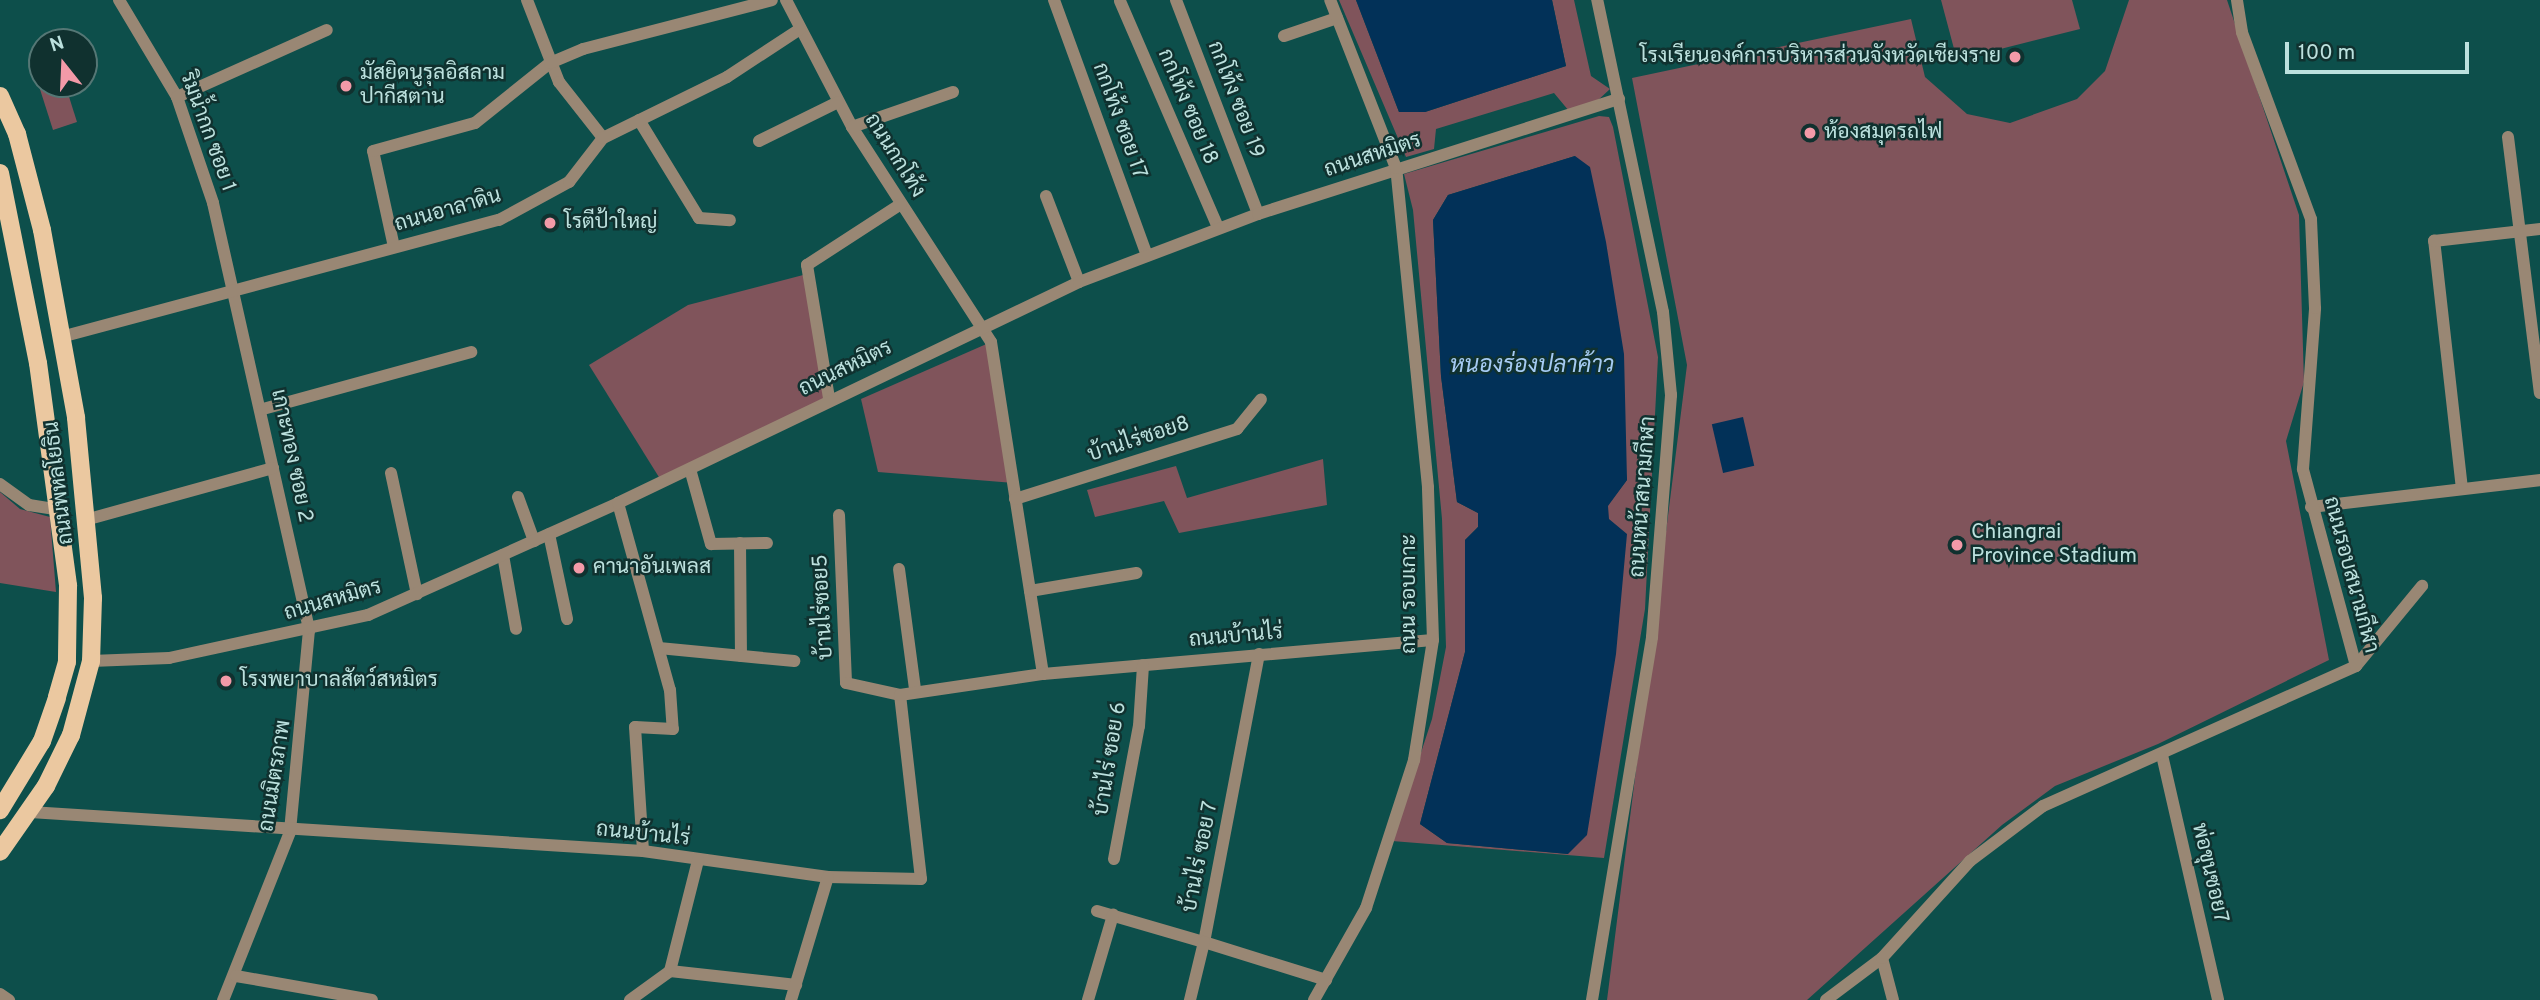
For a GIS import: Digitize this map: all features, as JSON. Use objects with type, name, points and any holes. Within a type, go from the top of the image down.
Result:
[{"type":"main road","name":"ถนนพหลโยธิน","points":[[0,852],[30,812],[62,758],[91,661],[89,519],[61,337],[28,171],[1,97]]},
{"type":"main road","name":"ถนนพหลโยธิน","points":[[0,173],[17,238],[62,509],[67,662],[42,741],[0,810]]},
{"type":"main road","points":[[67,662],[91,661]]},
{"type":"street","name":"ริมน้ำกก ซอย 1","points":[[119,0],[177,97],[235,289]]},
{"type":"street","points":[[527,0],[550,63],[603,138]]},
{"type":"street","points":[[394,247],[373,152],[475,124],[550,63],[643,31],[772,0]]},
{"type":"street","name":"ถนนกกโท้ง","points":[[786,0],[852,127],[982,324]]},
{"type":"street","name":"กกโท้ง ซอย 17","points":[[1054,0],[1147,256]]},
{"type":"street","name":"กกโท้ง ซอย 19","points":[[1176,0],[1258,214]]},
{"type":"street","name":"ถนน รอบเกาะ","points":[[1314,1000],[1366,908],[1414,760],[1433,640],[1428,488],[1396,168],[1330,0]]},
{"type":"street","name":"ถนนหน้าสนามกีฬา","points":[[1592,1000],[1653,637],[1671,395],[1663,312],[1597,0]]},
{"type":"street","name":"ถนนรอบสนามกีฬา","points":[[1826,1000],[1882,958],[1970,861],[2043,806],[2356,666],[2311,507],[2303,469],[2315,308],[2311,219],[2242,32],[2237,0]]},
{"type":"street","name":"กกโท้ง ซอย 18","points":[[1120,1],[1218,228]]},
{"type":"street","points":[[1284,36],[1337,18]]},
{"type":"street","name":"ถนนอาลาดิน","points":[[61,337],[499,220],[569,182],[603,138],[727,77],[800,29]]},
{"type":"street","points":[[177,97],[327,30]]},
{"type":"street","points":[[852,127],[953,92]]},
{"type":"street","name":"ถนนสหมิตร","points":[[91,661],[169,657],[309,630],[417,594],[618,503],[982,324],[1079,282],[1258,214],[1619,99]]},
{"type":"street","points":[[759,141],[838,102]]},
{"type":"street","points":[[639,120],[699,218],[730,220]]},
{"type":"street","points":[[2508,137],[2540,393]]},
{"type":"street","points":[[1046,196],[1079,282]]},
{"type":"street","points":[[829,398],[807,265],[901,204]]},
{"type":"street","points":[[2462,489],[2434,241],[2540,229]]},
{"type":"street","name":"เกาะทอง ซอย 2","points":[[235,289],[263,408],[273,468],[309,630]]},
{"type":"street","points":[[982,324],[991,342],[1042,674]]},
{"type":"street","points":[[263,408],[471,352]]},
{"type":"street","name":"บ้านไร่ซอย8","points":[[1015,499],[1237,429],[1261,399]]},
{"type":"street","points":[[89,519],[273,468]]},
{"type":"street","points":[[690,469],[711,544],[767,543]]},
{"type":"street","points":[[391,473],[417,594]]},
{"type":"street","points":[[2311,507],[2540,480]]},
{"type":"street","points":[[0,484],[29,505],[62,509]]},
{"type":"street","points":[[518,498],[534,541]]},
{"type":"street","points":[[618,503],[659,648],[673,729],[635,727],[643,851]]},
{"type":"street","name":"บ้านไร่ซอย5","points":[[839,515],[846,683],[900,695]]},
{"type":"street","points":[[549,534],[567,619]]},
{"type":"street","points":[[740,543],[741,656]]},
{"type":"street","points":[[503,555],[516,629]]},
{"type":"street","points":[[899,569],[915,689]]},
{"type":"street","points":[[1030,591],[1136,573]]},
{"type":"street","points":[[2356,666],[2422,586]]},
{"type":"street","name":"ถนนมิตรภาพ","points":[[223,1000],[236,976],[290,832],[309,630]]},
{"type":"street","name":"ถนนบ้านไร่","points":[[30,812],[290,832],[643,851],[828,877],[921,879],[900,695],[915,689],[1042,674],[1433,640]]},
{"type":"street","points":[[659,648],[794,661]]},
{"type":"street","name":"บ้านไร่ ซอย 7","points":[[1259,654],[1204,942],[1326,980]]},
{"type":"street","name":"บ้านไร่ ซอย 6","points":[[1114,859],[1139,726],[1143,664]]},
{"type":"street","name":"พ่อขุนซอย7","points":[[2162,755],[2218,1000]]},
{"type":"street","points":[[630,1000],[670,971],[698,860]]},
{"type":"street","points":[[791,1000],[828,877]]},
{"type":"street","points":[[1097,911],[1204,942],[1190,1000]]},
{"type":"street","points":[[1088,1000],[1112,915]]},
{"type":"street","points":[[1882,958],[1893,1000]]},
{"type":"street","points":[[670,971],[796,985]]},
{"type":"street","points":[[236,976],[372,1000]]},
{"type":"street","points":[[0,994],[9,1000]]},
{"type":"shaded area","points":[[1339,0],[1356,0],[1399,112],[1425,112],[1566,66],[1552,0],[1574,0],[1591,76],[1610,89],[1596,102],[1569,111],[1554,93],[1436,129],[1434,149],[1406,157]]},
{"type":"shaded area","points":[[1941,0],[2072,0],[2080,29],[1957,60]]},
{"type":"shaded area","points":[[2129,0],[2227,0],[2299,215],[2304,382],[2286,441],[2329,660],[2158,744],[2055,786],[2002,825],[1807,1000],[1607,1000],[1687,365],[1632,78],[1911,19],[1925,77],[1967,114],[2010,123],[2077,99],[2105,71]]},
{"type":"shaded area","points":[[43,98],[69,98],[77,122],[53,130]]},
{"type":"shaded area","points":[[1599,116],[1609,117],[1613,127],[1658,357],[1645,609],[1604,858],[1392,841],[1432,719],[1446,647],[1442,519],[1413,210],[1404,174]],"holes":[[[1575,156],[1627,480],[1607,506],[1568,854],[1447,843],[1420,824],[1465,652],[1465,540],[1478,527],[1478,513],[1457,502],[1441,376],[1433,220],[1448,195]]]},
{"type":"shaded area","points":[[807,274],[829,398],[662,482],[589,365],[688,305]]},
{"type":"shaded area","points":[[991,342],[1014,483],[878,472],[861,399]]},
{"type":"shaded area","points":[[1323,459],[1327,505],[1179,533],[1164,501],[1095,517],[1087,490],[1176,466],[1187,498]]},
{"type":"shaded area","points":[[0,492],[20,509],[50,517],[56,592],[0,583]]},
{"type":"water","points":[[1356,0],[1552,0],[1566,66],[1425,112],[1399,112]]},
{"type":"water","name":"หนองร่องปลาค้าว","points":[[1575,156],[1590,167],[1606,242],[1624,354],[1627,480],[1608,506],[1609,519],[1627,534],[1616,654],[1587,835],[1568,854],[1447,843],[1420,824],[1465,652],[1465,540],[1478,527],[1478,513],[1457,502],[1441,376],[1433,220],[1448,195]]},
{"type":"water","points":[[1743,417],[1754,466],[1723,473],[1712,424]]},
{"type":"place","name":"โรงเรียนองค์การบริหารส่วนจังหวัดเชียงราย","points":[[2015,57]]},
{"type":"place","name":"มัสยิดนูรุลอิสลาม ปากีสตาน","points":[[346,86]]},
{"type":"place","name":"ห้องสมุดรถไฟ","points":[[1810,133]]},
{"type":"place","name":"โรตีป้าใหญ่","points":[[550,223]]},
{"type":"place","name":"Chiangrai Province Stadium","points":[[1957,545]]},
{"type":"place","name":"คานาอันเพลส","points":[[579,568]]},
{"type":"place","name":"โรงพยาบาลสัตว์สหมิตร","points":[[226,681]]}]
